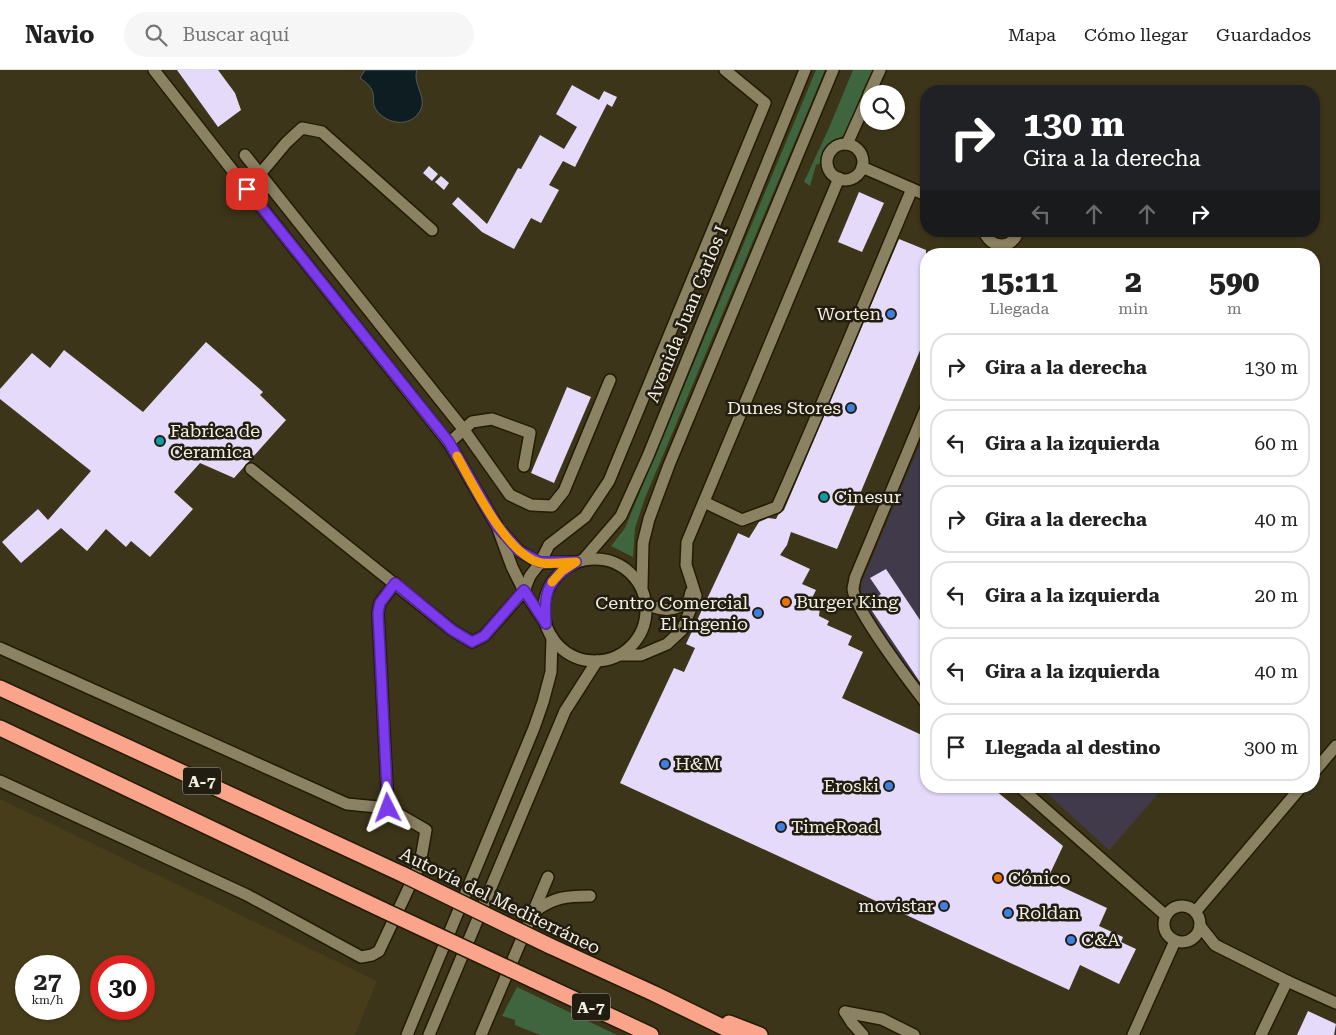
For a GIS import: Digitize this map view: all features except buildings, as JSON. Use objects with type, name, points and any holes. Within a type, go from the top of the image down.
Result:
[{"type":"highway","name":"Autovía del Mediterráneo","points":[[0,688],[404,875],[739,1035]]},
{"type":"highway","name":"A-7","points":[[0,728],[651,1035]]},
{"type":"highway","points":[[655,994],[760,1035]]},
{"type":"street","points":[[154,70],[449,442],[497,526],[512,567],[552,637],[557,644],[573,656],[587,660],[597,661],[620,655],[641,655],[667,644],[682,630],[696,596],[686,565],[687,542],[839,178]]},
{"type":"street","points":[[251,469],[452,630],[472,642],[484,636],[524,590],[530,576],[549,545],[585,517],[609,481],[765,103],[725,70]]},
{"type":"street","name":"Avenida Juan Carlos I","points":[[579,561],[621,516],[648,456],[805,70]]},
{"type":"street","points":[[620,655],[629,649],[642,632],[647,612],[642,587],[643,543],[649,519],[669,465],[833,70]]},
{"type":"street","points":[[873,85],[880,70]]},
{"type":"street","points":[[847,144],[860,114]]},
{"type":"street","points":[[260,174],[286,143],[302,128],[322,132],[432,230]]},
{"type":"street","points":[[839,145],[853,145],[862,154],[864,163],[862,167],[858,175],[852,178],[839,178],[831,172],[828,160],[834,148],[839,145]]},
{"type":"street","points":[[245,155],[464,430],[510,494],[531,505],[552,506],[564,491],[610,380]]},
{"type":"street","points":[[862,167],[920,192]]},
{"type":"street","points":[[704,502],[742,520],[777,507],[831,385],[912,189]]},
{"type":"street","points":[[994,248],[1008,244],[1015,237]]},
{"type":"street","points":[[449,442],[472,422],[492,419],[530,434],[524,466]]},
{"type":"street","points":[[920,422],[855,578],[853,590],[862,611],[920,695]]},
{"type":"street","points":[[497,526],[519,551],[540,562],[604,559],[620,565],[635,577],[642,587]]},
{"type":"street","points":[[546,624],[544,604],[550,584],[562,571],[579,561]]},
{"type":"street","points":[[654,607],[662,610],[674,610],[681,606],[689,600],[691,580]]},
{"type":"street","points":[[388,808],[378,613],[380,603],[395,583]]},
{"type":"street","points":[[407,1035],[534,728],[551,672],[552,637]]},
{"type":"street","points":[[0,648],[347,804],[388,808],[426,830],[420,864],[379,951],[372,955],[361,957],[247,895],[0,781]]},
{"type":"street","points":[[430,1035],[565,711],[597,661]]},
{"type":"street","points":[[1320,765],[1336,746]]},
{"type":"street","points":[[1027,793],[1165,915]]},
{"type":"street","points":[[1196,912],[1296,793]]},
{"type":"street","points":[[481,1035],[548,877]]},
{"type":"street","points":[[532,913],[545,903],[565,896],[590,896]]},
{"type":"street","points":[[1184,905],[1196,912],[1200,918],[1199,932],[1189,941],[1175,941],[1167,935],[1163,922],[1165,915],[1170,909],[1184,905]]},
{"type":"street","points":[[1200,926],[1215,945],[1336,1003]]},
{"type":"street","points":[[1133,1035],[1175,941]]},
{"type":"street","points":[[1261,1035],[1287,981]]},
{"type":"street","points":[[863,1035],[852,1023],[846,1012],[882,1020],[914,1035]]},
{"type":"shaded area","points":[[365,70],[417,70],[416,80],[422,106],[416,116],[405,122],[398,122],[381,115],[375,107],[371,88],[360,78]]},
{"type":"shaded area","points":[[920,444],[920,687],[863,602],[861,584]]},
{"type":"shaded area","points":[[1047,793],[1158,794],[1109,850]]},
{"type":"shaded area","points":[[0,799],[377,981],[355,1035],[0,1035]]},
{"type":"green space","points":[[816,70],[825,70],[645,498],[635,528],[633,557],[611,546],[625,528]]},
{"type":"green space","points":[[853,70],[873,70],[866,85],[860,85],[860,99],[844,135],[828,147],[823,162],[816,165],[810,186],[804,182]]},
{"type":"green space","points":[[517,987],[617,1035],[540,1035],[515,1025],[515,1020],[502,1016]]},
{"type":"slow traffic","points":[[457,456],[497,526],[519,551],[540,562],[576,562],[562,571],[552,582]]},
{"type":"place","name":"Worten","points":[[891,314]]},
{"type":"place","name":"Dunes Stores","points":[[851,408]]},
{"type":"place","name":"Fabrica de Ceramica","points":[[160,441]]},
{"type":"place","name":"Cinesur","points":[[824,497]]},
{"type":"place","name":"Burger King","points":[[786,602]]},
{"type":"place","name":"Centro Comercial El Ingenio","points":[[758,613]]},
{"type":"place","name":"H&M","points":[[665,764]]},
{"type":"place","name":"Eroski","points":[[889,786]]},
{"type":"place","name":"TimeRoad","points":[[781,827]]},
{"type":"place","name":"Cónico","points":[[998,878]]},
{"type":"place","name":"movistar","points":[[944,906]]},
{"type":"place","name":"Roldan","points":[[1008,913]]},
{"type":"place","name":"C&A","points":[[1071,940]]},
{"type":"route","points":[[247,189],[449,442],[497,526],[519,551],[540,562],[576,562],[562,571],[550,584],[544,604],[546,624],[524,590],[484,636],[472,642],[452,630],[395,583],[380,603],[378,613],[388,808]]}]
